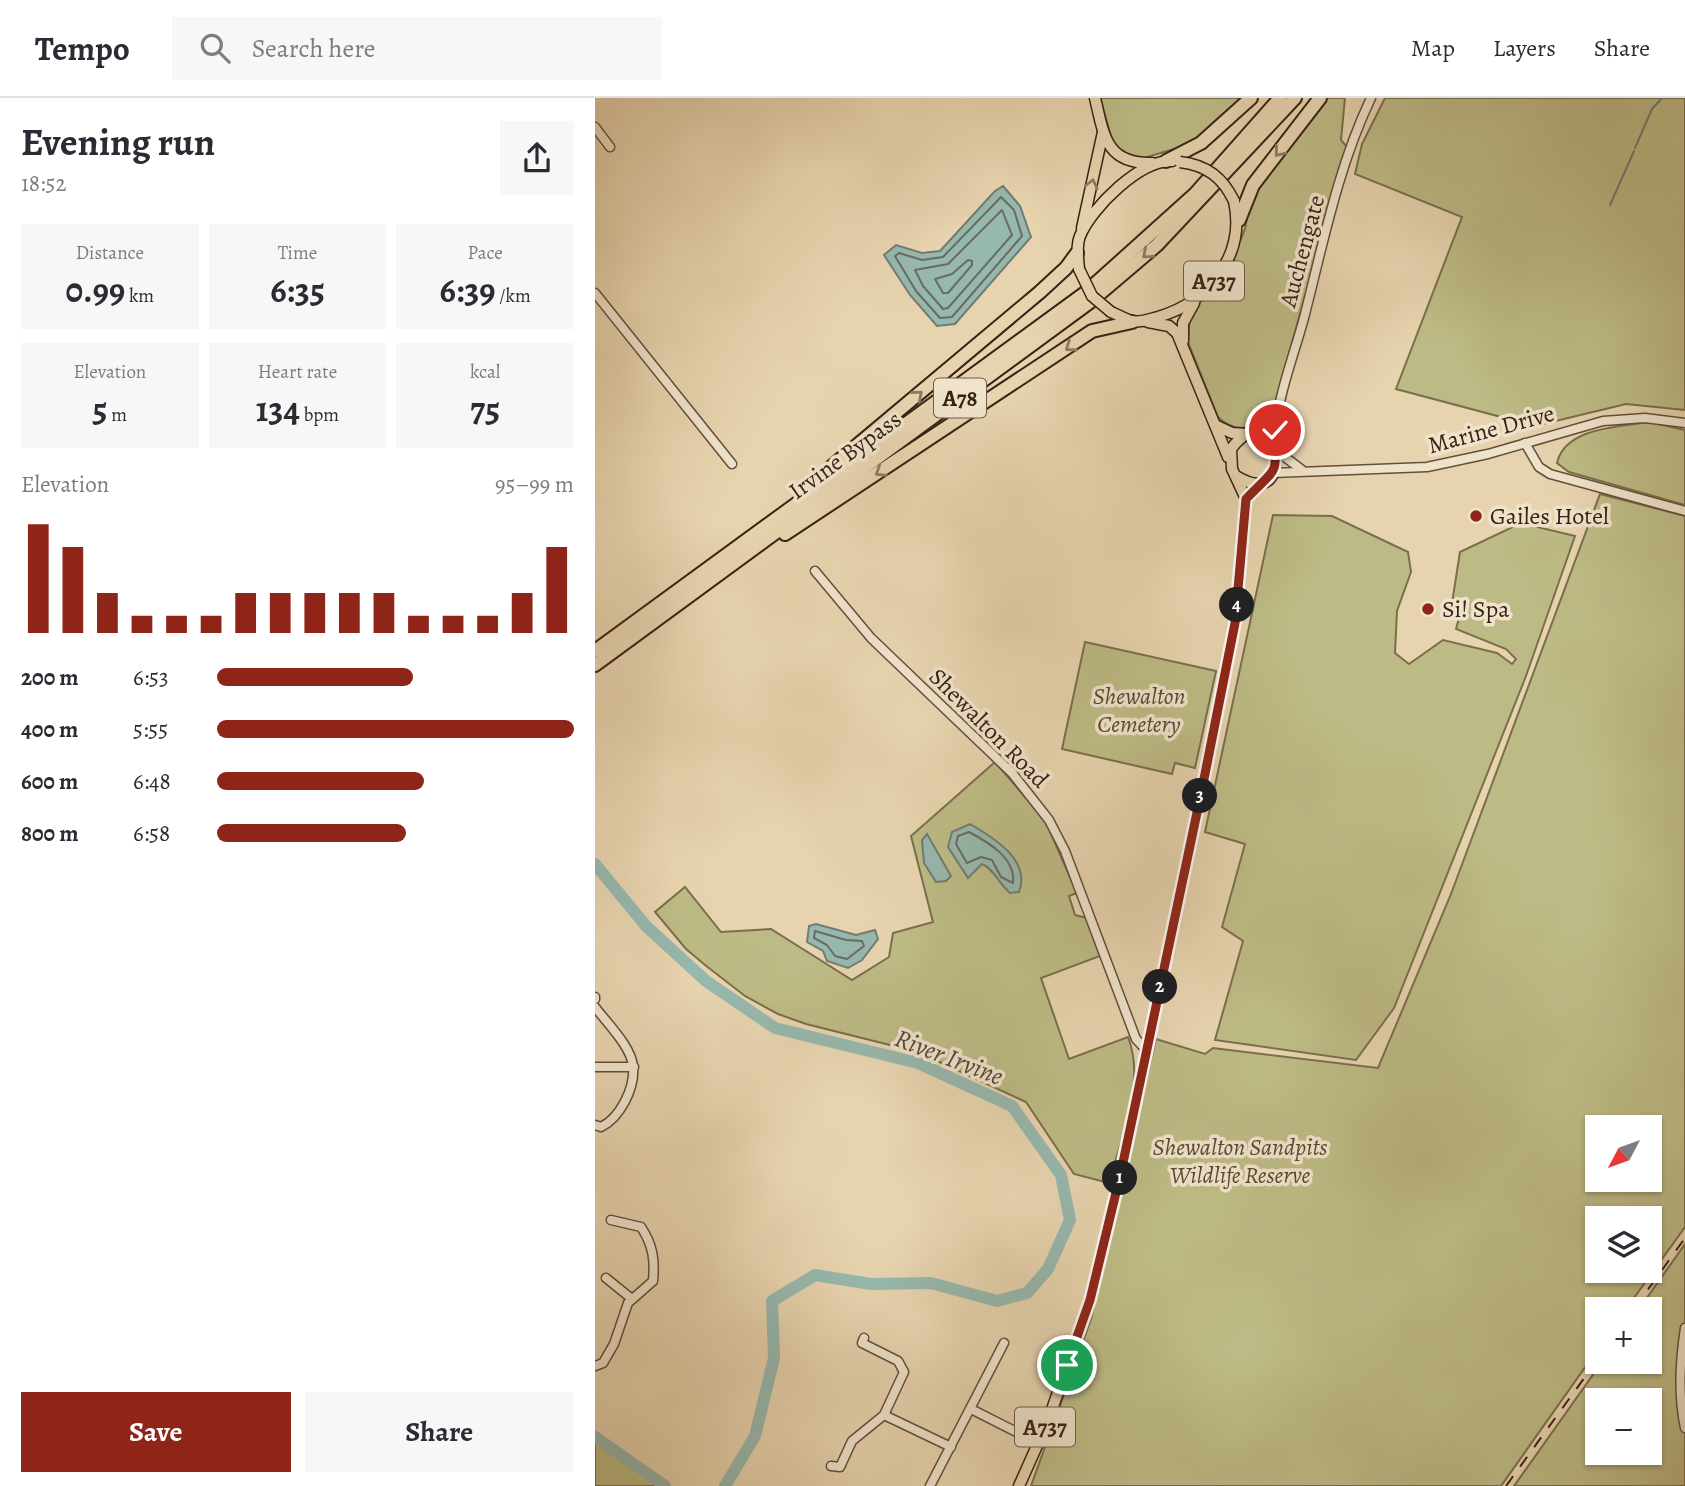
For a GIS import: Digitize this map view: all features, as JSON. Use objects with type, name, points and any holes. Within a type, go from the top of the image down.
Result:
[{"type":"highway","points":[[1161,162],[1201,143],[1251,98]]},
{"type":"highway","name":"Irvine Bypass","points":[[595,651],[1086,293],[1195,194],[1280,98]]},
{"type":"highway","name":"Irvine Bypass","points":[[595,665],[1090,302],[1157,245],[1295,98]]},
{"type":"highway","points":[[1239,220],[1243,202],[1253,185],[1320,98]]},
{"type":"highway","points":[[734,548],[1039,292],[1066,268],[1077,253]]},
{"type":"highway","points":[[685,598],[1092,331],[1136,322]]},
{"type":"main road","points":[[1095,98],[1103,132],[1117,155],[1126,162],[1161,162]]},
{"type":"main road","points":[[1080,236],[1103,132]]},
{"type":"main road","name":"A737","points":[[1019,1486],[1038,1443],[1090,1300],[1147,1051],[1235,623],[1246,499],[1184,345],[1169,326],[1136,322],[1111,312],[1092,296],[1079,269],[1077,253],[1080,236],[1116,189],[1161,162],[1180,162],[1201,167],[1220,177],[1234,201],[1239,220],[1235,247],[1196,300],[1183,323],[1184,345]]},
{"type":"main road","name":"A737","points":[[1136,322],[1168,314],[1196,300]]},
{"type":"main road","points":[[1217,426],[1232,433],[1266,438],[1276,449],[1277,463],[1271,475],[1246,499]]},
{"type":"main road","points":[[1229,460],[1231,449],[1237,440],[1253,434]]},
{"type":"main road","points":[[1237,476],[1250,483],[1271,475]]},
{"type":"street","name":"Auchengate","points":[[1276,449],[1277,417],[1352,142],[1371,98]]},
{"type":"street","points":[[595,127],[610,147]]},
{"type":"street","points":[[595,293],[732,464]]},
{"type":"street","points":[[1253,434],[1277,417]]},
{"type":"street","name":"Marine Drive","points":[[1271,475],[1427,467],[1603,421],[1646,418],[1685,423]]},
{"type":"street","points":[[1525,443],[1539,467],[1550,474],[1685,510]]},
{"type":"street","points":[[1276,449],[1294,467],[1306,472]]},
{"type":"street","name":"Shewalton Road","points":[[815,571],[871,638],[1012,773],[1044,812],[1065,851],[1136,1039],[1147,1051]]},
{"type":"street","points":[[595,1007],[628,1053],[634,1067],[626,1101],[610,1122],[601,1127],[595,1125]]},
{"type":"street","points":[[595,1067],[634,1067]]},
{"type":"street","points":[[595,1366],[603,1363],[614,1344],[632,1299],[653,1282],[655,1262],[650,1242],[641,1227],[611,1220]]},
{"type":"street","points":[[606,1278],[632,1299]]},
{"type":"street","points":[[1685,1328],[1680,1367],[1680,1405],[1685,1428]]},
{"type":"street","points":[[831,1466],[840,1467],[852,1441],[884,1415],[904,1372],[903,1366],[862,1343],[865,1338]]},
{"type":"street","points":[[930,1486],[1005,1343]]},
{"type":"street","points":[[971,1409],[1038,1443]]},
{"type":"street","points":[[884,1415],[951,1447]]},
{"type":"green space","points":[[1100,98],[1244,98],[1194,143],[1144,158],[1121,153],[1113,143]]},
{"type":"green space","points":[[1326,98],[1345,98],[1341,140],[1347,147],[1275,403],[1257,423],[1242,428],[1234,427],[1218,417],[1188,342],[1190,314],[1230,266],[1245,229],[1250,201]]},
{"type":"green space","points":[[1385,98],[1685,98],[1685,410],[1626,404],[1535,426],[1396,389],[1462,217],[1355,174],[1362,144]]},
{"type":"green space","points":[[1649,422],[1685,430],[1685,505],[1569,472],[1557,463],[1562,451],[1582,436],[1609,428]]},
{"type":"green space","points":[[1600,494],[1685,516],[1685,1227],[1662,1259],[1662,1206],[1585,1206],[1585,1283],[1645,1283],[1635,1297],[1585,1297],[1585,1367],[1501,1486],[1031,1486],[1091,1319],[1156,1039],[1205,1054],[1213,1048],[1378,1068],[1451,894]]},
{"type":"green space","points":[[1273,515],[1332,516],[1408,552],[1411,572],[1397,611],[1395,653],[1409,664],[1443,640],[1497,653],[1512,664],[1516,659],[1506,649],[1456,629],[1461,611],[1452,603],[1460,552],[1521,523],[1575,536],[1526,676],[1394,1008],[1356,1060],[1215,1040],[1243,941],[1222,927],[1245,844],[1205,832]]},
{"type":"green space","name":"Shewalton Cemetery","points":[[1085,642],[1216,671],[1195,768],[1175,763],[1172,774],[1062,749]]},
{"type":"green space","name":"Shewalton Sandpits Wildlife Reserve","points":[[995,762],[1045,820],[1077,893],[1069,896],[1075,915],[1087,918],[1100,956],[1041,978],[1069,1059],[1128,1037],[1133,1055],[1130,1110],[1109,1183],[1074,1174],[1026,1102],[918,1052],[806,1024],[778,1014],[745,996],[705,965],[686,949],[655,912],[685,887],[721,932],[771,929],[852,980],[889,957],[893,933],[933,922],[911,836]]},
{"type":"green space","points":[[1685,1244],[1685,1486],[1514,1486],[1593,1374],[1662,1374],[1662,1297],[1647,1297],[1657,1283],[1662,1283],[1662,1276]]},
{"type":"green space","points":[[595,1441],[657,1486],[595,1486]]},
{"type":"water","points":[[1003,186],[1020,206],[1031,237],[955,324],[937,326],[910,295],[884,255],[896,245],[922,253],[940,251],[995,191]]},
{"type":"water","points":[[970,824],[999,843],[1015,860],[1020,870],[1019,892],[1010,893],[990,869],[982,864],[968,878],[948,847],[952,832]]},
{"type":"water","points":[[927,834],[951,876],[946,881],[936,882],[924,863],[922,840]]},
{"type":"water","points":[[816,924],[856,935],[875,930],[878,939],[862,960],[848,968],[827,961],[823,951],[807,942],[809,926]]},
{"type":"waterway","points":[[1635,148],[1652,109],[1662,98]]},
{"type":"waterway","points":[[1610,205],[1634,151]]},
{"type":"waterway","name":"River Irvine","points":[[595,864],[646,926],[706,981],[775,1028],[918,1063],[1012,1106],[1061,1175],[1070,1220],[1048,1269],[1027,1293],[997,1301],[931,1283],[871,1284],[815,1275],[772,1301],[774,1358],[755,1436],[725,1486]]},
{"type":"waterway","points":[[595,1437],[665,1486]]},
{"type":"railway","points":[[1643,1297],[1685,1238]]},
{"type":"railway","points":[[1506,1486],[1587,1374]]},
{"type":"place","name":"Gailes Hotel","points":[[1476,516]]},
{"type":"place","name":"Si! Spa","points":[[1428,609]]},
{"type":"route","points":[[1067,1365],[1090,1300],[1121,1172],[1202,789],[1235,623],[1246,499],[1273,472],[1277,463],[1275,430]]}]
